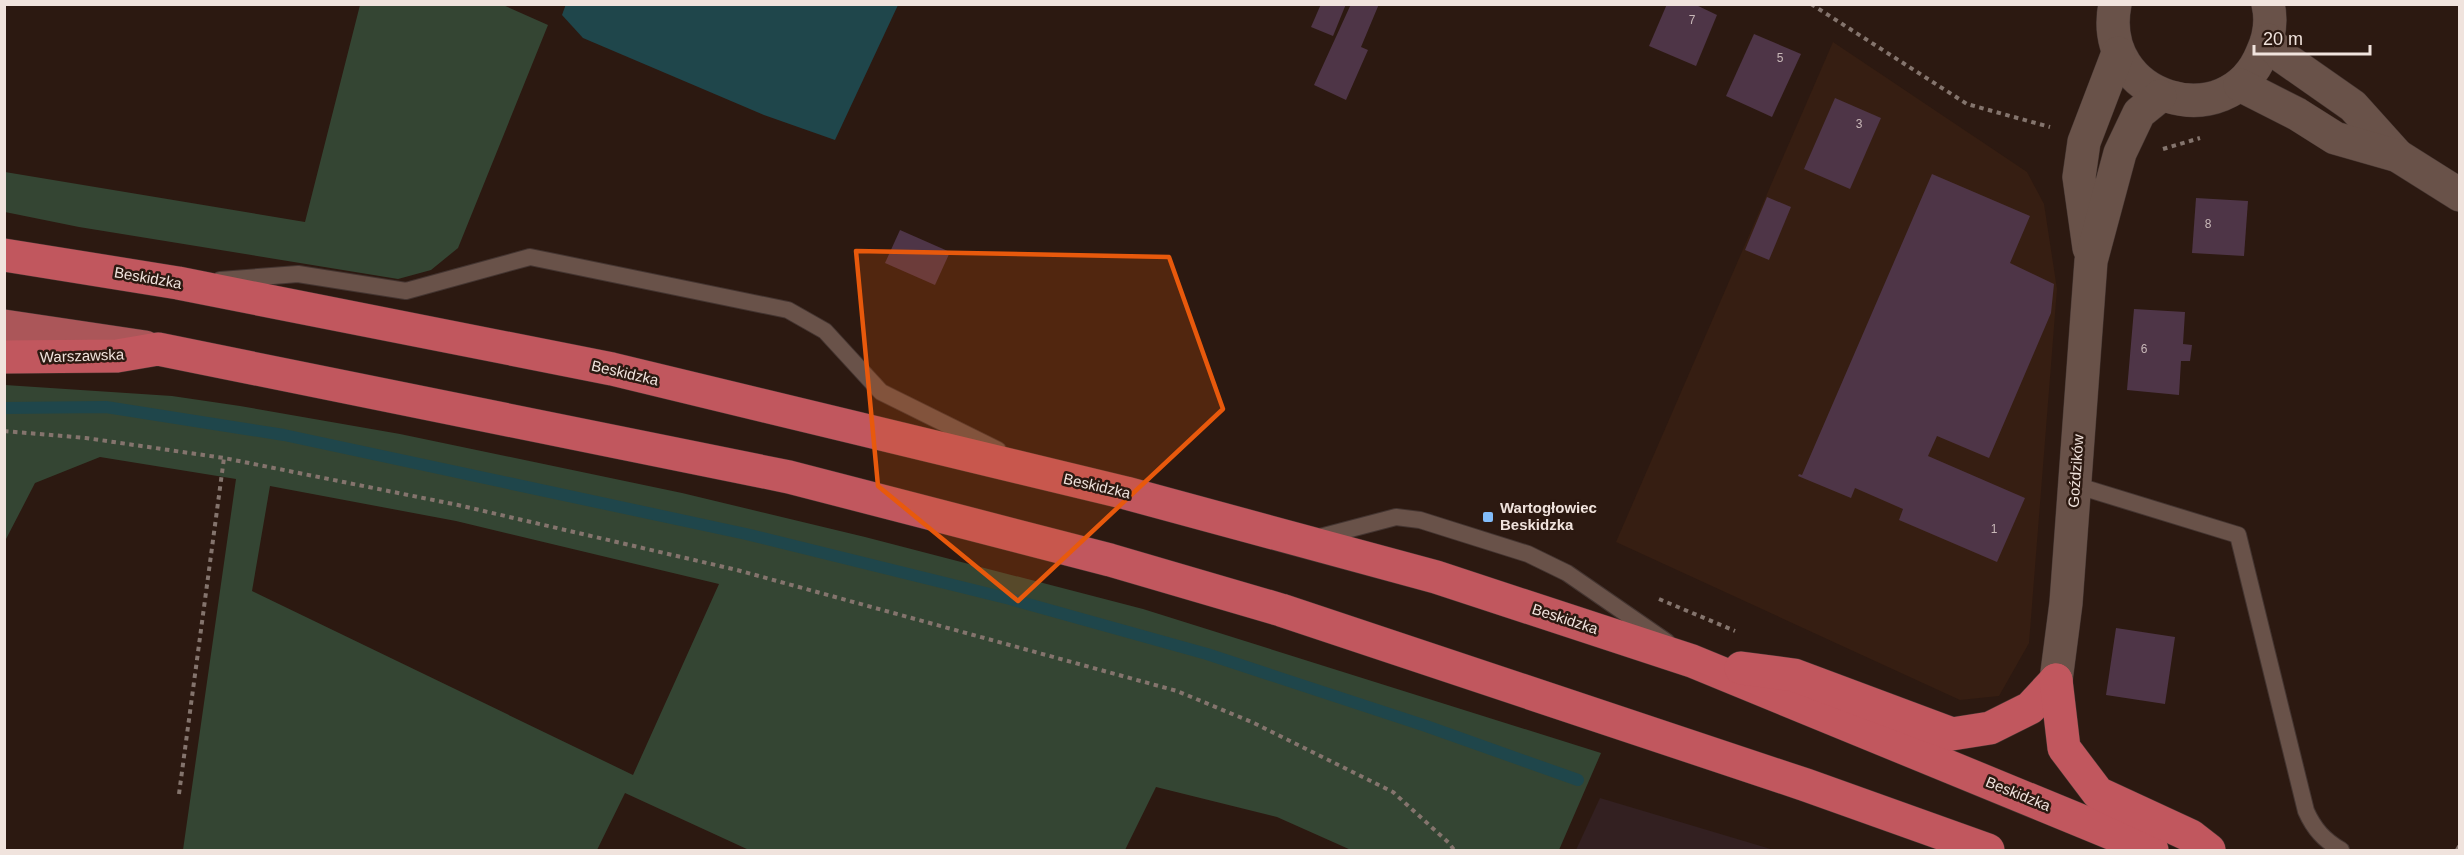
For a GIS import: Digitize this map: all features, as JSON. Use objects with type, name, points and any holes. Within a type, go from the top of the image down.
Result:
[{"type":"highway","name":"Beskidzka","points":[[4,255],[178,284],[612,369],[1126,492],[1436,577],[1692,661],[2152,850]]},
{"type":"highway","name":"Warszawska","points":[[4,357],[117,356],[158,349]]},
{"type":"highway","points":[[158,349],[789,477],[1099,557],[1281,610],[1806,785],[1988,850]]},
{"type":"highway","points":[[1692,661],[1794,675],[1952,734],[1990,728],[2030,708],[2056,680]]},
{"type":"highway","points":[[2056,680],[2064,748],[2098,793],[2191,836],[2209,850]]},
{"type":"highway","points":[[1806,785],[1926,850]]},
{"type":"main road","points":[[4,326],[158,349]]},
{"type":"street","points":[[2107,10],[2118,53],[2132,75],[2160,96],[2196,101],[2220,96],[2240,85],[2258,65],[2268,40],[2270,13],[2268,4]]},
{"type":"street","points":[[2268,40],[2283,57],[2352,106],[2398,156],[2460,195]]},
{"type":"street","name":"Goździków","points":[[2091,261],[2079,177],[2084,142],[2118,53]]},
{"type":"street","points":[[2240,85],[2297,114],[2335,138],[2398,156]]},
{"type":"street","name":"Goździków","points":[[2056,680],[2066,603],[2091,261],[2120,153],[2139,113],[2160,96]]},
{"type":"lane","points":[[178,284],[298,274],[406,291],[530,257],[788,310],[825,332],[881,392],[1048,474]]},
{"type":"lane","points":[[2075,485],[2238,535],[2306,812],[2313,826],[2328,843],[2341,850]]},
{"type":"lane","points":[[1302,542],[1396,518],[1420,520],[1476,536],[1528,554],[1568,573],[1692,661]]},
{"type":"path","points":[[1811,4],[1967,104],[2053,129]]},
{"type":"path","points":[[2157,150],[2211,135]]},
{"type":"path","points":[[4,431],[86,438],[224,458],[458,505],[736,570],[1177,691],[1254,723],[1393,792],[1454,850]]},
{"type":"path","points":[[179,795],[224,458]]},
{"type":"path","points":[[1654,597],[1740,633]]},
{"type":"path","points":[[2457,850],[2460,845]]},
{"type":"highlighted area","points":[[856,251],[1169,257],[1223,409],[1018,601],[878,486]]},
{"type":"shaded area","points":[[1833,42],[2027,172],[2044,204],[2057,289],[2029,643],[1999,696],[1960,700],[1616,542]]},
{"type":"shaded area","points":[[1600,798],[1774,850],[1576,850]]},
{"type":"green space","points":[[360,5],[503,5],[548,25],[458,248],[431,270],[398,279],[79,227],[5,212],[5,172],[305,222]]},
{"type":"green space","points":[[5,385],[172,396],[400,434],[682,493],[865,537],[1143,609],[1601,753],[1559,850],[1351,850],[1277,817],[1156,787],[1125,850],[749,850],[625,793],[597,850],[183,850],[236,479],[100,457],[35,483],[5,541]],"holes":[[[270,486],[456,521],[719,584],[633,775],[252,591]]]},
{"type":"water","points":[[566,4],[898,5],[835,140],[764,115],[583,38],[562,15]]},
{"type":"building","points":[[1321,4],[1346,4],[1333,36],[1311,27]]},
{"type":"building","points":[[1351,4],[1379,4],[1361,47],[1368,50],[1346,100],[1314,85]]},
{"type":"building","points":[[1667,4],[1694,4],[1717,15],[1696,66],[1649,46]]},
{"type":"building","points":[[1754,34],[1801,54],[1772,117],[1726,96]]},
{"type":"building","points":[[1835,98],[1881,118],[1850,189],[1804,169]]},
{"type":"building","points":[[1932,174],[2030,216],[2010,263],[2054,284],[2051,313],[1989,458],[1937,436],[1928,456],[2025,498],[1997,562],[1899,520],[1903,509],[1855,488],[1851,498],[1798,476],[1802,475]]},
{"type":"building","points":[[1767,197],[1791,207],[1769,260],[1745,250]]},
{"type":"building","points":[[2196,198],[2248,201],[2244,256],[2192,253]]},
{"type":"building","points":[[900,230],[950,252],[935,285],[885,263]]},
{"type":"building","points":[[2134,309],[2185,312],[2183,344],[2192,345],[2190,361],[2181,361],[2179,395],[2127,390]]},
{"type":"building","points":[[2116,628],[2175,637],[2165,704],[2106,695]]},
{"type":"waterway","points":[[4,408],[106,407],[284,435],[746,534],[1010,599],[1207,654],[1426,726],[1578,780]]},
{"type":"place","name":"Wartogłowiec Beskidzka","points":[[1488,517]]}]
